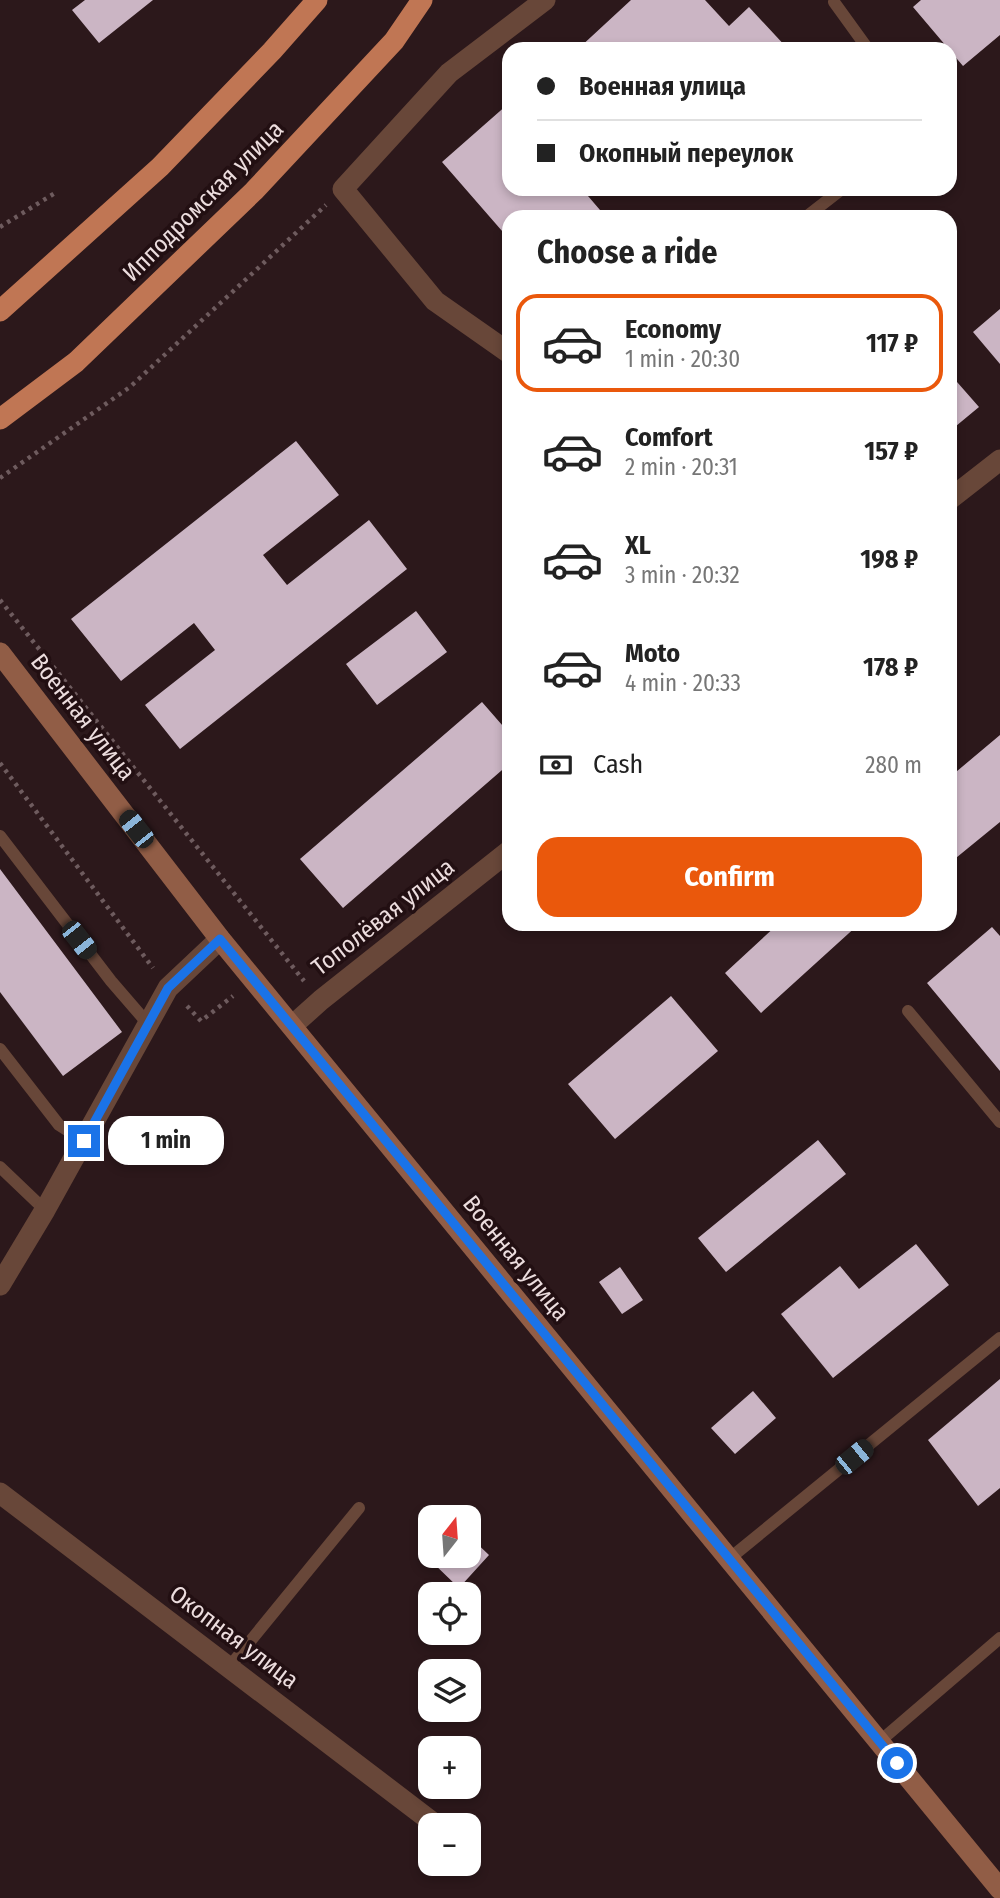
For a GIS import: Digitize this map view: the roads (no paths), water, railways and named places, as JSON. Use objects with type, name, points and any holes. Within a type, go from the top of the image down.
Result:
[{"type":"highway","points":[[0,311],[160,167],[272,51],[317,0]]},
{"type":"highway","name":"Ипподромская улица","points":[[0,419],[76,362],[254,191],[394,41],[422,0]]},
{"type":"main road","name":"Военная улица","points":[[0,653],[220,939],[1000,1889]]},
{"type":"street","points":[[502,348],[435,301],[343,189],[449,74],[545,0]]},
{"type":"street","points":[[957,494],[1000,460]]},
{"type":"street","name":"Тополёвая улица","points":[[292,1026],[502,856]]},
{"type":"street","points":[[0,1285],[45,1210],[168,988],[220,939]]},
{"type":"street","name":"Окопная улица","points":[[0,1493],[420,1813]]},
{"type":"lane","points":[[834,2],[863,42]]},
{"type":"lane","points":[[815,210],[833,196]]},
{"type":"lane","points":[[0,836],[111,981],[149,1025]]},
{"type":"lane","points":[[908,1011],[1000,1122]]},
{"type":"lane","points":[[0,1049],[59,1125],[84,1141]]},
{"type":"lane","points":[[0,1167],[45,1210]]},
{"type":"lane","points":[[729,1559],[1000,1338]]},
{"type":"lane","points":[[230,1666],[359,1508]]},
{"type":"lane","points":[[879,1742],[1000,1638]]}]
